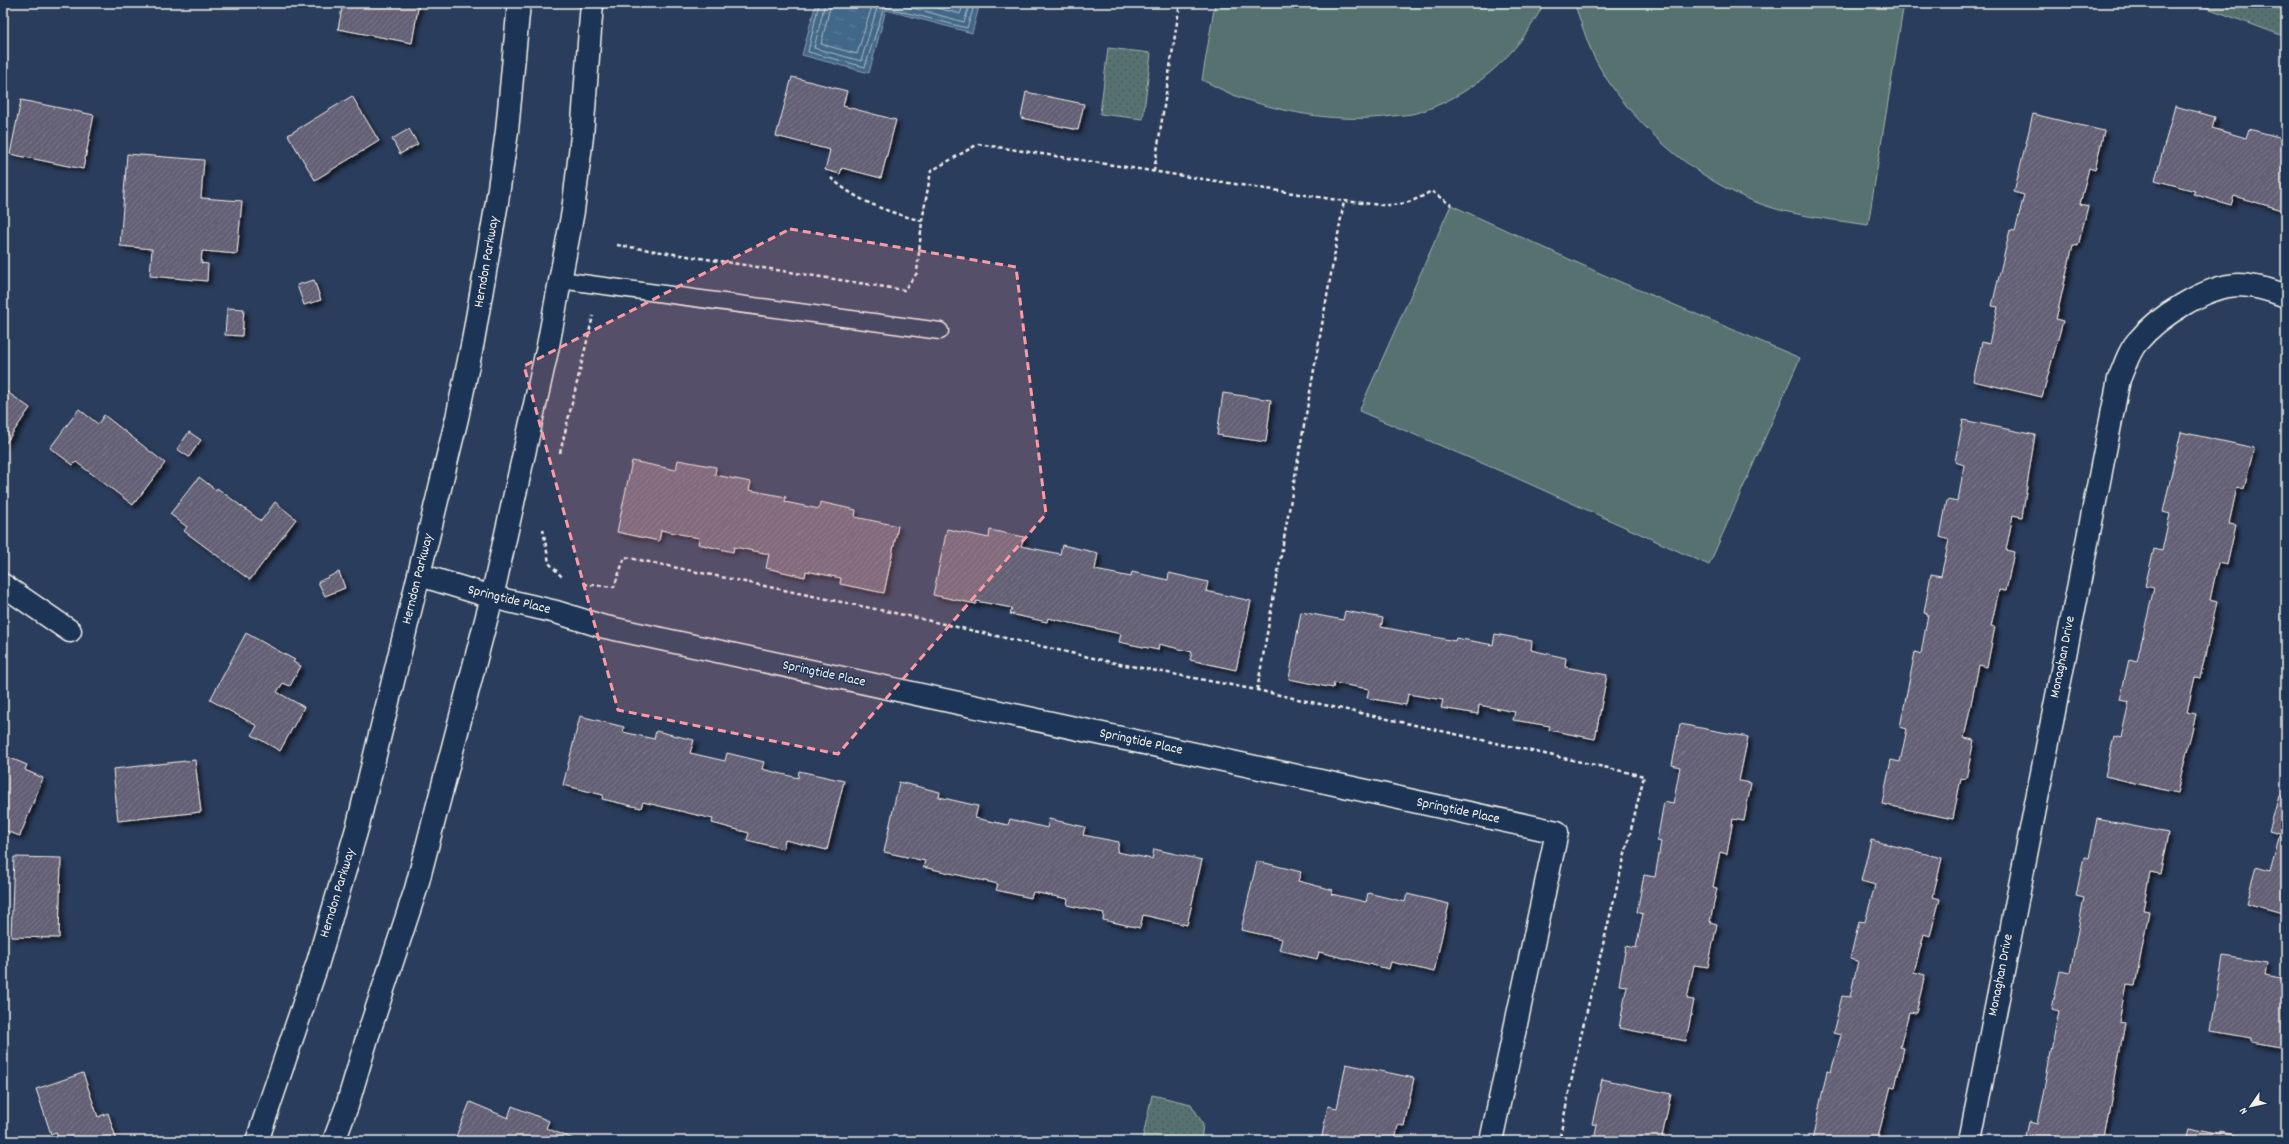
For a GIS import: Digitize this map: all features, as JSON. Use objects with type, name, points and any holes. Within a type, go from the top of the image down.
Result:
[{"type":"street","name":"Herndon Parkway","points":[[257,1141],[274,1095],[339,893],[377,753],[458,418],[486,273],[507,131],[519,3]]},
{"type":"street","points":[[334,1141],[347,1106],[368,1035],[416,889],[492,597],[548,346],[573,211],[582,136],[592,3]]},
{"type":"street","name":"Monaghan Drive","points":[[1970,1141],[2119,380],[2137,341],[2167,313],[2203,294],[2238,285],[2276,292],[2286,296]]},
{"type":"street","name":"Springtide Place","points":[[420,575],[492,597],[556,612],[601,626],[1557,832],[1491,1141]]},
{"type":"street","points":[[3,585],[70,631]]},
{"type":"lane","points":[[560,280],[940,331]]},
{"type":"path","points":[[1154,171],[1180,3]]},
{"type":"path","points":[[617,245],[904,290],[916,273],[922,221],[931,171],[978,144],[1344,201],[1399,206],[1416,201],[1430,191],[1451,204]]},
{"type":"path","points":[[831,178],[857,198],[887,212],[922,221]]},
{"type":"path","points":[[583,584],[614,587],[626,557],[904,615],[1115,663],[1257,690],[1344,201]]},
{"type":"path","points":[[559,460],[594,311]]},
{"type":"path","points":[[542,528],[549,563],[567,583]]},
{"type":"highlighted area","points":[[790,229],[1016,267],[1046,514],[838,754],[618,710],[524,366]]},
{"type":"green space","points":[[1215,3],[1544,3],[1521,40],[1507,56],[1492,71],[1457,96],[1417,113],[1408,115],[1374,118],[1335,118],[1296,113],[1259,104],[1226,92],[1202,80]]},
{"type":"green space","points":[[1574,3],[1904,3],[1868,225],[1788,212],[1759,203],[1730,190],[1702,174],[1651,132],[1629,108],[1610,83],[1591,51]]},
{"type":"green space","points":[[2194,3],[2286,3],[2286,37]]},
{"type":"green space","points":[[1108,48],[1151,53],[1143,119],[1100,114]]},
{"type":"green space","points":[[1451,205],[1604,275],[1800,358],[1709,565],[1512,476],[1359,411]]},
{"type":"green space","points":[[1152,1095],[1191,1104],[1203,1124],[1201,1141],[1142,1141]]},
{"type":"water","points":[[816,3],[980,3],[972,33],[886,10],[869,73],[802,55]]},
{"type":"building","points":[[343,3],[419,3],[412,43],[338,29]]},
{"type":"building","points":[[792,77],[847,91],[843,106],[896,120],[881,178],[842,168],[840,174],[825,170],[830,150],[776,136]]},
{"type":"building","points":[[1026,92],[1084,104],[1078,130],[1021,118]]},
{"type":"building","points":[[352,96],[379,141],[315,180],[288,135]]},
{"type":"building","points":[[21,100],[94,115],[83,169],[10,154]]},
{"type":"building","points":[[2175,106],[2215,117],[2212,128],[2246,138],[2249,129],[2286,139],[2286,211],[2234,196],[2231,205],[2193,194],[2195,191],[2155,180]]},
{"type":"building","points":[[2033,114],[2104,131],[2095,170],[2089,168],[2080,204],[2088,206],[2078,246],[2073,245],[2056,319],[2063,321],[2042,397],[1973,381],[1982,342],[1989,344],[1998,307],[1992,306],[2010,230],[2015,231],[2024,195],[2014,192]]},
{"type":"building","points":[[409,129],[418,144],[400,154],[392,139]]},
{"type":"building","points":[[127,154],[204,160],[201,198],[242,201],[237,254],[202,251],[201,263],[208,264],[207,281],[150,276],[152,249],[120,246]]},
{"type":"building","points":[[314,280],[321,300],[304,305],[297,285]]},
{"type":"building","points":[[227,308],[244,309],[242,336],[225,335]]},
{"type":"building","points":[[3,389],[30,408],[3,447]]},
{"type":"building","points":[[1223,393],[1271,400],[1266,442],[1217,435]]},
{"type":"building","points":[[79,409],[98,424],[104,415],[165,463],[133,505],[76,462],[73,465],[50,448]]},
{"type":"building","points":[[1963,420],[2035,435],[2022,517],[2013,515],[2006,550],[2014,552],[2006,591],[1999,590],[1991,626],[1995,627],[1987,667],[1979,665],[1964,738],[1974,740],[1966,779],[1961,778],[1953,819],[1882,804],[1891,760],[1900,762],[1907,729],[1900,727],[1915,652],[1921,654],[1928,614],[1924,613],[1931,574],[1941,576],[1949,540],[1940,537],[1947,500],[1958,502],[1964,465],[1955,462]]},
{"type":"building","points":[[189,432],[201,440],[189,457],[177,449]]},
{"type":"building","points":[[2181,432],[2254,448],[2244,489],[2237,487],[2229,524],[2236,525],[2227,565],[2218,563],[2210,600],[2217,602],[2200,678],[2195,677],[2187,712],[2196,714],[2177,793],[2105,776],[2114,736],[2121,738],[2129,702],[2120,700],[2129,659],[2137,661],[2154,588],[2145,586],[2154,549],[2162,551],[2170,514],[2163,512]]},
{"type":"building","points":[[678,460],[716,467],[715,475],[751,482],[749,490],[786,497],[785,502],[819,509],[820,502],[856,510],[855,517],[898,526],[884,593],[840,584],[841,578],[806,571],[805,577],[766,568],[769,554],[734,547],[733,552],[698,544],[699,538],[661,530],[659,541],[617,532],[632,461],[676,470]]},
{"type":"building","points":[[199,477],[216,490],[217,488],[261,521],[275,502],[296,519],[250,580],[184,531],[187,527],[170,514]]},
{"type":"building","points":[[947,529],[989,538],[990,530],[1024,537],[1021,546],[1060,554],[1062,545],[1098,553],[1095,570],[1131,577],[1132,572],[1168,580],[1169,573],[1208,582],[1206,591],[1251,601],[1236,670],[1190,660],[1192,652],[1159,644],[1158,650],[1119,642],[1121,634],[1048,618],[1047,622],[1010,614],[1012,608],[976,601],[976,604],[933,595]]},
{"type":"building","points":[[339,572],[345,588],[325,596],[318,582]]},
{"type":"building","points":[[1345,611],[1383,618],[1381,627],[1455,641],[1456,638],[1493,645],[1495,634],[1532,641],[1531,650],[1566,658],[1565,667],[1607,675],[1595,739],[1549,730],[1550,726],[1513,720],[1515,712],[1479,705],[1478,714],[1441,708],[1443,700],[1408,694],[1406,705],[1367,698],[1369,689],[1334,683],[1333,688],[1289,679],[1301,612],[1343,620]]},
{"type":"building","points":[[246,633],[295,660],[293,662],[301,666],[290,686],[283,683],[277,692],[304,707],[280,751],[252,735],[257,726],[210,700]]},
{"type":"building","points":[[580,716],[624,727],[623,732],[654,739],[656,731],[694,740],[690,753],[725,761],[727,753],[764,762],[762,769],[798,778],[799,771],[844,781],[827,850],[785,840],[783,849],[747,840],[749,833],[712,823],[713,819],[643,802],[641,808],[602,799],[603,795],[563,785]]},
{"type":"building","points":[[1680,724],[1748,737],[1739,781],[1751,783],[1744,821],[1733,819],[1727,854],[1720,852],[1713,887],[1717,888],[1710,922],[1717,924],[1708,967],[1694,965],[1687,999],[1694,1000],[1686,1041],[1619,1028],[1627,986],[1619,985],[1626,946],[1636,948],[1643,914],[1637,912],[1644,875],[1655,877],[1661,842],[1657,841],[1664,802],[1673,804],[1680,767],[1672,765]]},
{"type":"building","points":[[3,755],[27,765],[25,770],[43,778],[20,836],[3,830]]},
{"type":"building","points":[[195,760],[201,812],[118,821],[113,769]]},
{"type":"building","points":[[899,782],[940,792],[939,797],[978,806],[975,818],[1008,825],[1010,819],[1047,828],[1049,819],[1085,827],[1083,835],[1119,842],[1117,852],[1152,859],[1154,849],[1202,860],[1187,925],[1143,915],[1140,928],[1103,920],[1104,913],[1067,905],[1068,899],[1033,892],[1031,898],[996,890],[998,884],[923,867],[925,861],[884,852]]},
{"type":"building","points":[[2279,796],[2286,797],[2286,914],[2246,903],[2256,867],[2270,871],[2280,834],[2269,831]]},
{"type":"building","points":[[2097,819],[2168,833],[2160,874],[2150,872],[2143,910],[2149,911],[2135,986],[2126,985],[2119,1022],[2125,1023],[2104,1139],[2100,1138],[2100,1141],[2025,1141],[2029,1122],[2037,1124],[2059,1011],[2052,1009],[2060,971],[2070,973],[2084,898],[2076,896],[2084,857],[2089,858]]},
{"type":"building","points":[[1871,840],[1942,858],[1933,897],[1940,899],[1930,936],[1924,934],[1914,972],[1925,975],[1916,1013],[1909,1012],[1900,1047],[1904,1048],[1895,1087],[1891,1086],[1877,1141],[1812,1141],[1827,1071],[1831,1072],[1841,1035],[1833,1033],[1842,996],[1850,997],[1858,961],[1850,959],[1859,921],[1865,922],[1875,885],[1861,881]]},
{"type":"building","points":[[14,857],[61,858],[59,938],[11,937]]},
{"type":"building","points":[[1257,861],[1301,872],[1298,881],[1333,890],[1331,894],[1366,902],[1368,893],[1405,902],[1407,894],[1449,904],[1434,972],[1391,962],[1389,969],[1319,952],[1317,959],[1279,950],[1282,939],[1241,930]]},
{"type":"building","points":[[2223,956],[2267,963],[2265,975],[2286,979],[2286,1048],[2252,1042],[2252,1038],[2211,1031]]},
{"type":"building","points":[[1346,1064],[1414,1078],[1404,1126],[1398,1125],[1395,1141],[1321,1141],[1328,1106],[1337,1108]]},
{"type":"building","points":[[83,1073],[98,1117],[108,1113],[117,1141],[59,1141],[56,1132],[51,1134],[36,1089]]},
{"type":"building","points":[[1602,1079],[1671,1094],[1662,1137],[1667,1138],[1666,1141],[1594,1141],[1597,1125],[1592,1124]]},
{"type":"building","points":[[470,1102],[508,1118],[512,1106],[549,1121],[546,1128],[578,1141],[454,1141]]},
{"type":"building","points":[[2187,1130],[2221,1137],[2221,1134],[2253,1141],[2184,1141]]}]
